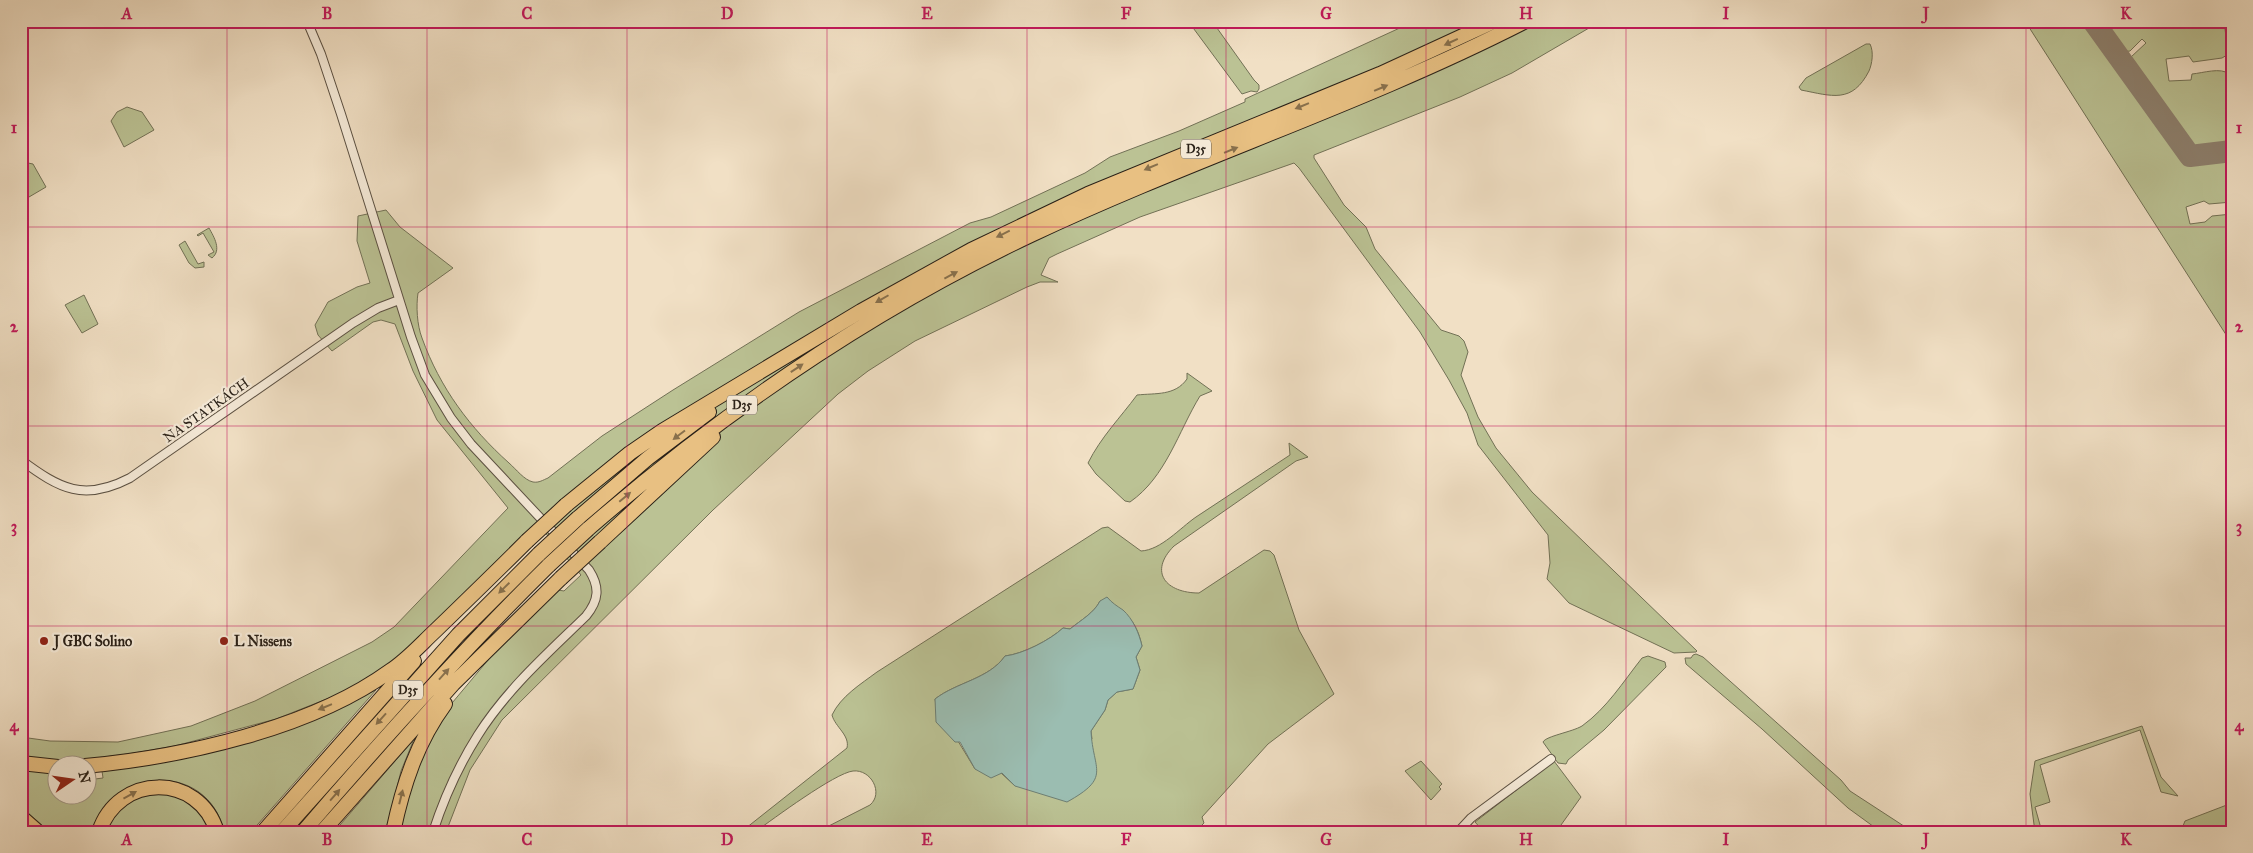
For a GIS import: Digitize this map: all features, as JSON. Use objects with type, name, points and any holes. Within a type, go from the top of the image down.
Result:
[{"type":"highway","name":"D35","points":[[282,832],[458,635],[539,554],[648,458],[774,365],[923,275],[1029,221],[1161,163],[1380,74],[1496,21]]},
{"type":"highway","name":"D35","points":[[304,832],[375,748],[462,653],[550,565],[588,529],[674,457],[768,386],[886,312],[973,263],[1031,235],[1114,198],[1384,86],[1526,21]]},
{"type":"highway","points":[[98,765],[129,761],[204,746],[266,729],[329,706],[390,671],[462,606],[566,505],[641,445],[774,365]]},
{"type":"highway","points":[[322,832],[447,691],[502,636],[561,578],[768,386]]},
{"type":"highway","points":[[263,832],[462,606]]},
{"type":"highway","points":[[394,832],[407,778],[427,731],[457,688],[502,636]]},
{"type":"highway","points":[[21,763],[48,765]]},
{"type":"highway","points":[[99,832],[110,812],[123,799],[143,789],[157,787],[180,791],[194,799],[209,815],[217,832]]},
{"type":"highway","points":[[21,817],[38,832]]},
{"type":"street","points":[[307,21],[342,114],[420,364],[451,418],[471,444],[589,570],[598,594],[586,616],[525,675],[478,735],[443,802],[433,832]]},
{"type":"street","name":"NA STATKÁCH","points":[[21,460],[48,480],[63,487],[91,492],[116,486],[353,323],[378,308],[399,300]]},
{"type":"street","points":[[1458,832],[1471,818],[1551,759]]},
{"type":"green space","points":[[1188,21],[1212,21],[1259,85],[1257,92],[1251,91],[1242,94]]},
{"type":"green space","points":[[1415,21],[1601,21],[1512,73],[1460,97],[1314,155],[1314,158],[1344,205],[1366,227],[1375,249],[1441,330],[1459,336],[1464,341],[1468,352],[1461,375],[1478,417],[1496,448],[1532,492],[1696,652],[1674,653],[1569,603],[1547,579],[1550,563],[1548,535],[1478,445],[1467,413],[1420,332],[1294,163],[1140,217],[1049,258],[1041,275],[1058,282],[1040,282],[1027,287],[915,341],[868,371],[838,394],[713,510],[502,720],[470,770],[446,832],[398,832],[411,776],[442,715],[504,641],[558,590],[564,591],[581,575],[537,523],[416,646],[386,668],[347,691],[276,719],[175,746],[98,758],[98,756],[48,756],[48,760],[21,757],[21,737],[50,741],[118,742],[191,726],[255,701],[372,642],[394,627],[508,508],[437,420],[413,371],[395,324],[381,320],[373,322],[332,351],[318,335],[315,325],[328,302],[357,287],[370,283],[357,241],[358,216],[386,210],[400,227],[453,268],[418,293],[417,316],[422,338],[429,356],[447,390],[481,436],[526,479],[537,482],[548,478],[602,436],[799,312],[970,223],[991,217],[1085,173],[1110,157],[1179,131],[1245,102],[1245,99]]},
{"type":"green space","points":[[2025,21],[2095,22],[2096,31],[2107,46],[2109,46],[2116,61],[2127,75],[2135,79],[2136,85],[2142,91],[2142,95],[2152,105],[2173,137],[2178,133],[2174,125],[2154,101],[2154,97],[2137,78],[2139,76],[2130,64],[2131,57],[2146,43],[2142,39],[2130,51],[2122,52],[2100,21],[2224,21],[2227,45],[2231,46],[2228,50],[2232,85],[2232,144],[2227,147],[2229,156],[2232,158],[2232,202],[2209,204],[2204,201],[2186,207],[2190,224],[2205,222],[2212,216],[2232,214],[2232,344]],"holes":[[[2227,55],[2229,74],[2221,71],[2212,71],[2192,74],[2191,80],[2169,81],[2166,59],[2189,56],[2193,62],[2222,58]],[[2177,135],[2193,147],[2192,150],[2223,145],[2226,146],[2228,155],[2214,158],[2184,159],[2174,139]]]},
{"type":"green space","points":[[1866,44],[1870,44],[1871,47],[1871,65],[1856,89],[1840,95],[1801,90],[1799,87],[1806,78]]},
{"type":"green space","points":[[127,107],[142,112],[154,130],[124,147],[111,121],[117,112]]},
{"type":"green space","points":[[28,163],[33,164],[46,187],[29,197],[21,184],[21,167]]},
{"type":"green space","points":[[209,228],[217,247],[212,258],[208,255],[214,252],[203,233],[197,235]]},
{"type":"green space","points":[[185,241],[198,264],[204,262],[204,267],[195,268],[189,263],[179,245]]},
{"type":"green space","points":[[84,295],[98,324],[82,333],[65,305]]},
{"type":"green space","points":[[1187,373],[1212,391],[1200,396],[1170,453],[1153,480],[1130,502],[1125,501],[1096,474],[1088,463],[1105,436],[1137,395],[1171,391],[1187,379]]},
{"type":"green space","points":[[1289,443],[1308,457],[1296,461],[1174,546],[1166,555],[1162,564],[1162,572],[1164,579],[1170,585],[1187,592],[1199,593],[1264,550],[1270,551],[1274,555],[1299,630],[1334,694],[1268,744],[1202,817],[1204,823],[1195,832],[817,832],[870,805],[874,800],[876,788],[874,783],[865,774],[853,771],[819,788],[755,832],[741,832],[847,748],[846,739],[832,715],[846,696],[877,672],[1102,528],[1108,527],[1141,551],[1156,547],[1196,517],[1290,455]],"holes":[[[1100,601],[1123,612],[1133,622],[1136,629],[1142,646],[1136,657],[1140,670],[1133,689],[1117,692],[1108,700],[1105,710],[1091,731],[1092,739],[1015,786],[1001,773],[975,769],[936,705],[935,699],[953,688],[982,675],[998,664],[1005,656],[1036,646],[1063,628],[1070,629],[1091,613]]]},
{"type":"green space","points":[[1696,654],[1703,657],[1841,780],[1850,791],[1913,832],[1881,832],[1848,808],[1762,729],[1686,664],[1685,658],[1691,658]]},
{"type":"green space","points":[[1648,656],[1665,662],[1666,667],[1604,730],[1568,760],[1566,764],[1558,763],[1543,742],[1578,728],[1591,719],[1614,694],[1642,658]]},
{"type":"green space","points":[[376,690],[251,832],[224,832],[215,809],[200,793],[181,783],[160,780],[138,784],[119,794],[103,810],[92,832],[50,832],[21,807],[21,769],[48,772],[48,806],[98,806],[98,779],[103,778],[102,771],[336,709]]},
{"type":"green space","points":[[2142,726],[2161,777],[2178,796],[2161,792],[2140,730],[2040,765],[2050,802],[2035,807],[2042,832],[2035,832],[2030,794],[2035,761]]},
{"type":"green space","points":[[414,739],[401,771],[386,832],[334,832]]},
{"type":"green space","points":[[1421,761],[1442,784],[1439,787],[1441,789],[1431,800],[1405,771]]},
{"type":"green space","points":[[1554,761],[1581,797],[1556,832],[1484,832],[1475,822]]},
{"type":"green space","points":[[173,793],[199,809],[213,832],[103,832],[105,823],[133,796]]},
{"type":"green space","points":[[2232,803],[2232,832],[2175,832],[2183,826],[2185,821]]},
{"type":"water","points":[[1107,597],[1123,610],[1133,622],[1142,646],[1136,657],[1140,670],[1133,689],[1117,692],[1108,700],[1105,710],[1091,731],[1097,772],[1090,786],[1067,802],[1015,786],[1002,773],[991,778],[975,769],[960,742],[955,742],[936,722],[935,699],[953,688],[982,675],[998,664],[1005,656],[1036,646],[1063,628],[1070,629],[1091,613],[1100,601]]},
{"type":"taxiway","points":[[2093,21],[2190,156],[2232,151]]},
{"type":"place","name":"J GBC Solino","points":[[44,641]]},
{"type":"place","name":"L Nissens","points":[[224,641]]}]
